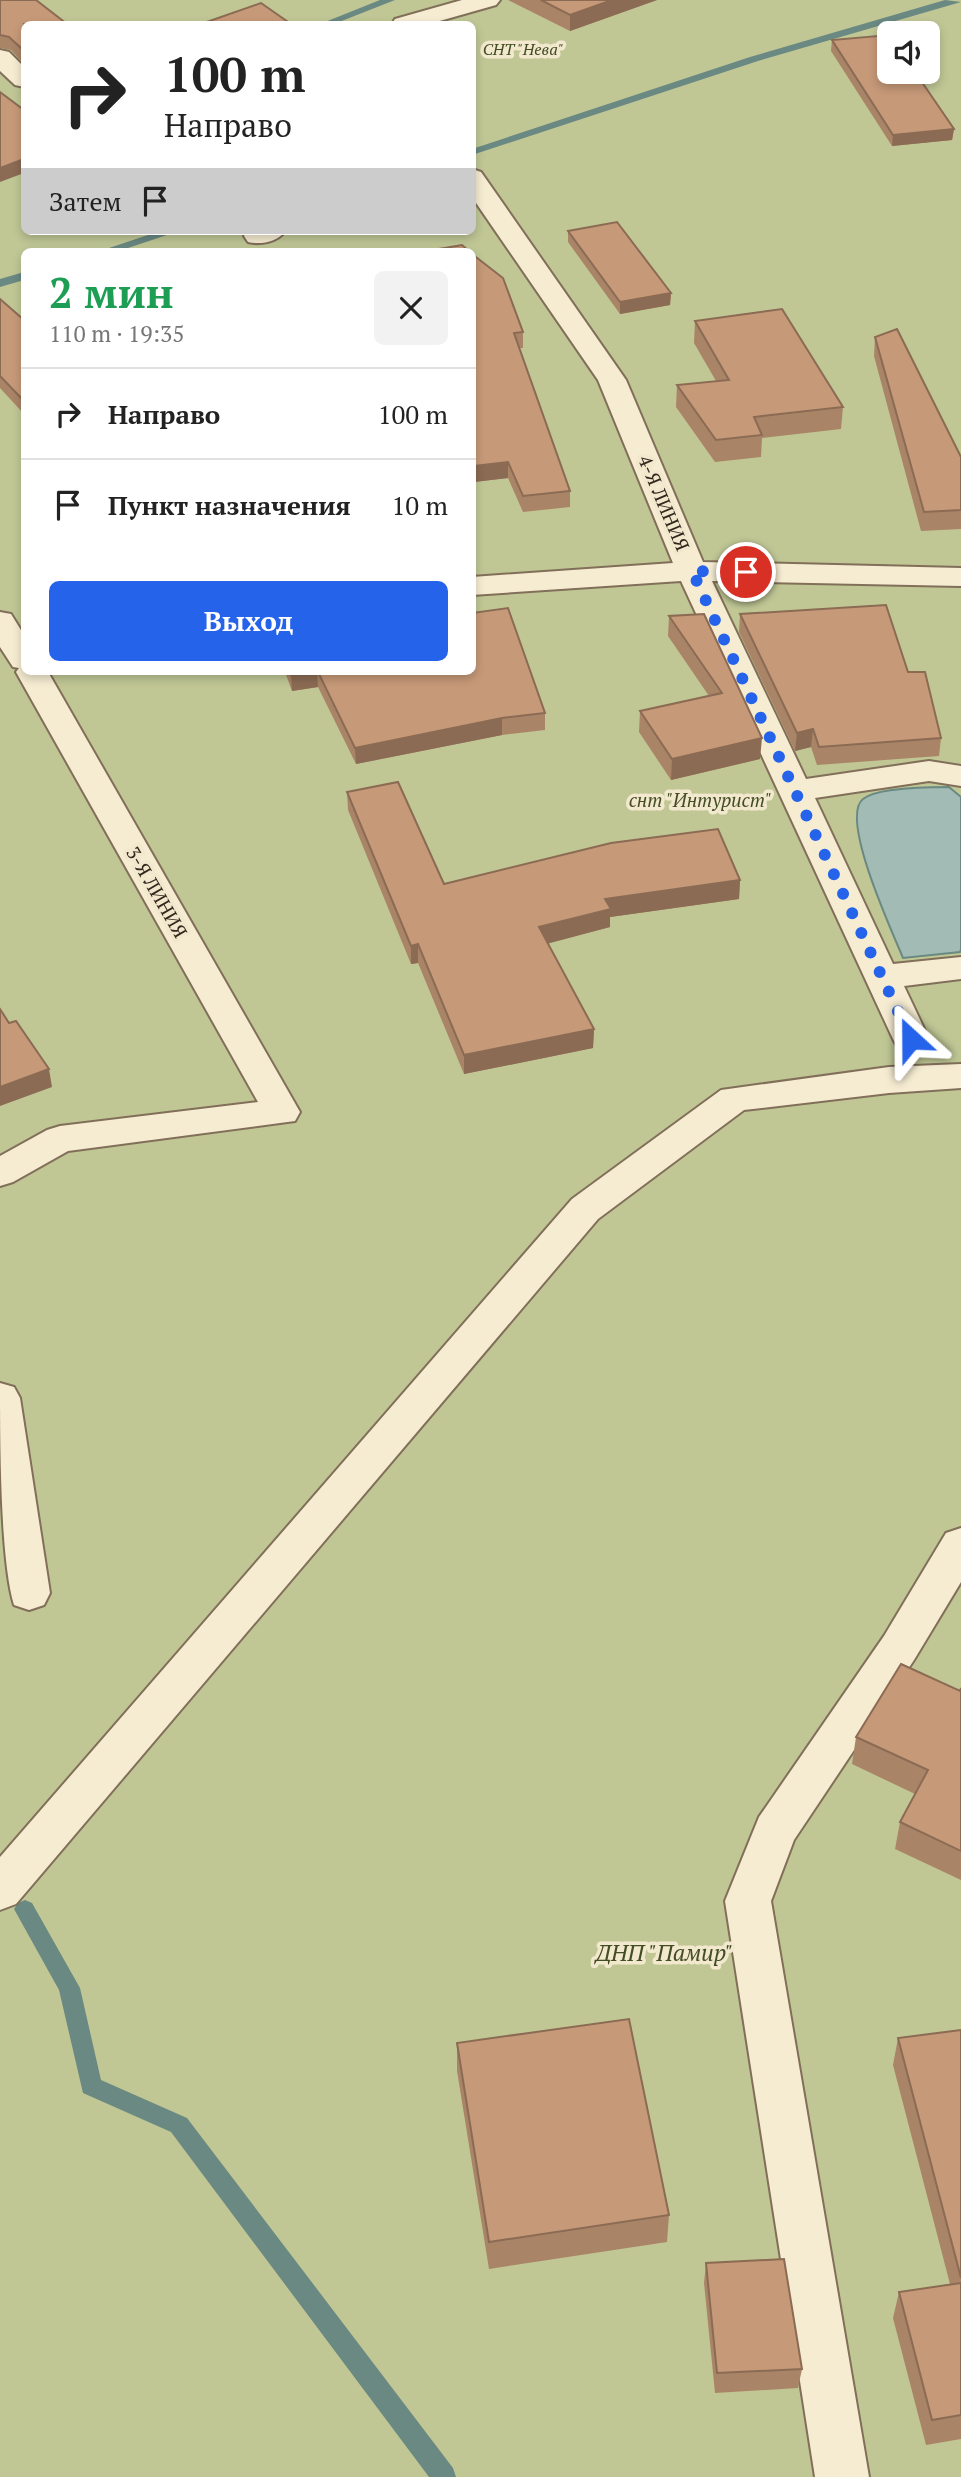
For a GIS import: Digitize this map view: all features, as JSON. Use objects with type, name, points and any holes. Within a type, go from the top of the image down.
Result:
[{"type":"street","points":[[414,21],[485,0]]},
{"type":"street","points":[[0,57],[21,77]]},
{"type":"street","name":"4-Я ЛИНИЯ","points":[[476,183],[612,380],[692,571],[911,1039]]},
{"type":"street","points":[[476,585],[692,571],[961,577]]},
{"type":"street","name":"3-Я ЛИНИЯ","points":[[0,621],[20,660]]},
{"type":"street","name":"3-Я ЛИНИЯ","points":[[0,1173],[60,1139],[282,1112],[29,675]]},
{"type":"street","points":[[795,791],[929,771],[961,776]]},
{"type":"street","points":[[882,976],[957,968]]},
{"type":"street","points":[[0,1891],[585,1209],[734,1099],[889,1080],[958,1086]]},
{"type":"street","points":[[0,1398],[29,1593]]},
{"type":"street","points":[[842,2477],[748,1901],[775,1831],[899,1648],[961,1545]]},
{"type":"green space","points":[[0,0],[961,0],[961,2477],[0,2477]]},
{"type":"water","points":[[949,787],[961,797],[961,949],[960,952],[903,958],[862,851],[857,810],[863,799],[880,792]]},
{"type":"building","points":[[0,0],[36,0],[63,21],[21,21],[21,48],[9,37],[0,35]]},
{"type":"building","points":[[541,0],[612,0],[570,15]]},
{"type":"building","points":[[261,3],[287,21],[210,21]]},
{"type":"building","points":[[877,36],[877,84],[923,84],[954,129],[893,135],[832,40]]},
{"type":"building","points":[[0,92],[21,108],[21,160],[0,168]]},
{"type":"building","points":[[617,222],[671,293],[620,302],[568,231]]},
{"type":"building","points":[[462,245],[465,248],[444,248]]},
{"type":"building","points":[[476,257],[503,278],[523,332],[514,333],[570,491],[523,496],[508,462],[476,466]]},
{"type":"building","points":[[0,299],[21,317],[21,398],[0,376]]},
{"type":"building","points":[[782,309],[843,407],[754,417],[762,435],[716,440],[677,385],[729,380],[695,321]]},
{"type":"building","points":[[897,329],[961,457],[961,510],[924,512],[875,337]]},
{"type":"building","points":[[886,605],[908,672],[925,672],[941,738],[819,747],[813,729],[797,733],[740,614]]},
{"type":"building","points":[[508,608],[545,713],[502,718],[355,748],[319,675],[476,675],[476,612]]},
{"type":"building","points":[[704,614],[762,738],[672,759],[640,711],[722,693],[669,616]]},
{"type":"building","points":[[398,782],[444,884],[611,843],[718,829],[740,880],[605,899],[611,909],[539,927],[594,1029],[464,1055],[418,944],[411,946],[347,792]]},
{"type":"building","points":[[0,1009],[9,1023],[16,1021],[49,1069],[0,1087]]},
{"type":"building","points":[[901,1664],[960,1691],[961,1688],[961,1851],[900,1822],[928,1770],[856,1737]]},
{"type":"building","points":[[629,2019],[669,2215],[489,2242],[457,2043]]},
{"type":"building","points":[[961,2030],[961,2278],[898,2038]]},
{"type":"building","points":[[784,2259],[802,2369],[717,2373],[706,2263]]},
{"type":"building","points":[[961,2283],[961,2415],[932,2420],[899,2292]]},
{"type":"waterway","points":[[333,21],[390,0]]},
{"type":"waterway","points":[[476,152],[754,59],[957,0]]},
{"type":"waterway","points":[[116,248],[160,235]]},
{"type":"waterway","points":[[0,283],[21,277]]},
{"type":"waterway","points":[[25,1909],[69,1988],[91,2086],[179,2125],[444,2477]]},
{"type":"route","points":[[746,572],[692,571],[911,1039]]},
{"type":"park label","name":"СНТ \"Нева\"","points":[[523,49]]},
{"type":"park label","name":"снт \"Интурист\"","points":[[700,800]]},
{"type":"park label","name":"ДНП \"Памир\"","points":[[664,1953]]}]
